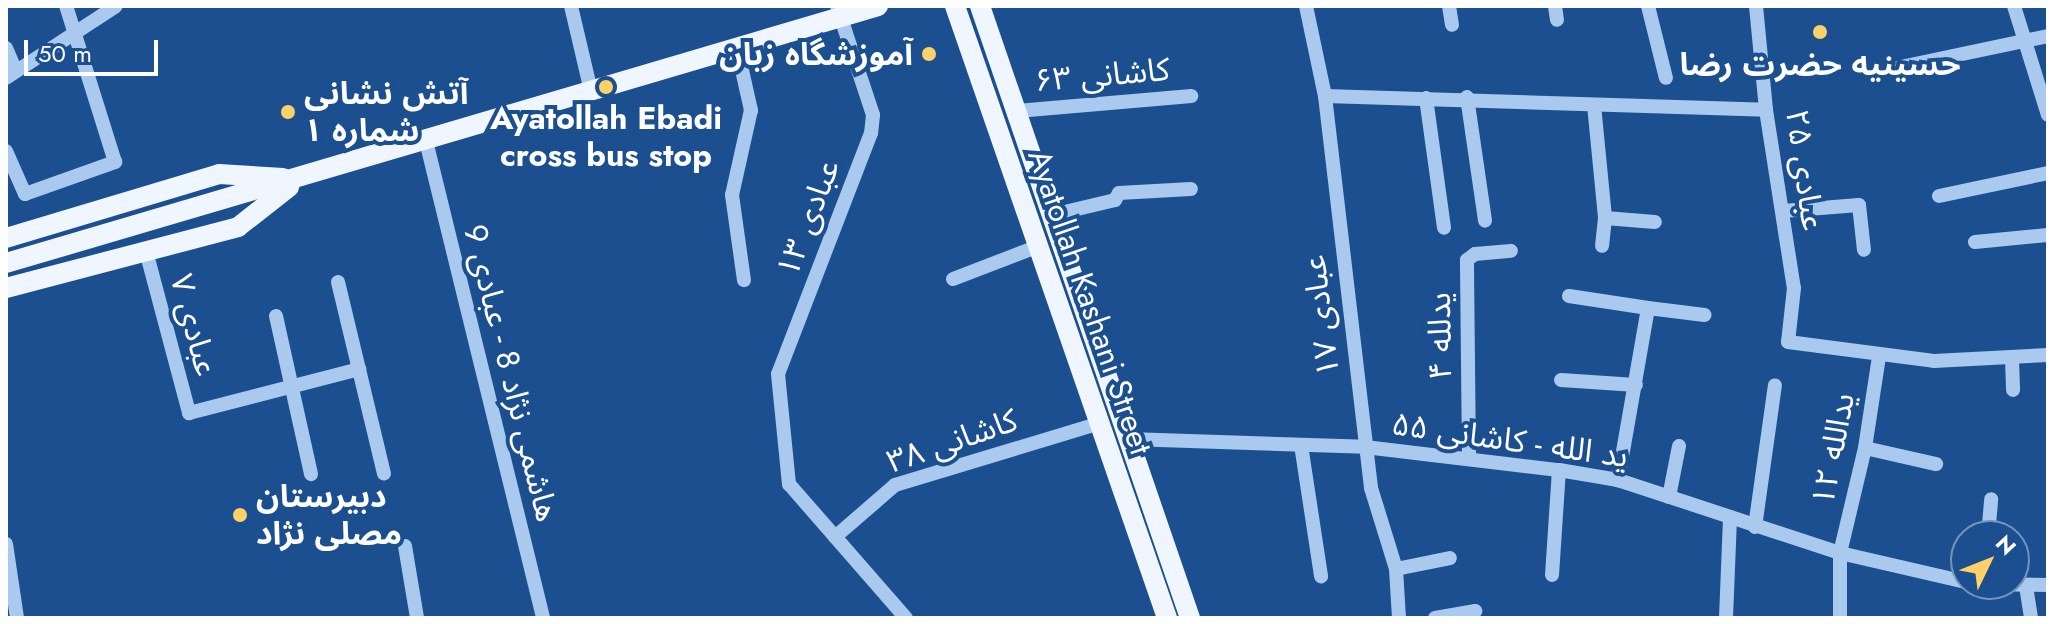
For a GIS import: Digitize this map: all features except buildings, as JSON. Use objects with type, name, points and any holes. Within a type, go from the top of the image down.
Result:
[{"type":"main road","points":[[6,263],[227,201],[737,48],[839,12],[878,6]]},
{"type":"main road","name":"Ayatollah Kashani Street","points":[[955,6],[1167,618]]},
{"type":"main road","name":"Ayatollah Kashani Street","points":[[980,6],[1190,618]]},
{"type":"main road","points":[[6,238],[219,174],[299,179]]},
{"type":"main road","points":[[6,288],[238,227],[299,179]]},
{"type":"street","points":[[6,151],[25,194],[115,162],[66,6]]},
{"type":"street","points":[[6,48],[11,74],[116,6]]},
{"type":"street","points":[[571,6],[591,91]]},
{"type":"street","name":"عبادی ۱۷","points":[[1306,6],[1325,96],[1371,488],[1396,569],[1399,618]]},
{"type":"street","points":[[1449,6],[1452,25]]},
{"type":"street","points":[[1648,6],[1666,78]]},
{"type":"street","name":"عبادی ۲۵","points":[[1756,6],[1766,110],[1794,288],[1788,342],[1879,356]]},
{"type":"street","points":[[2014,6],[2048,115]]},
{"type":"street","name":"عبادی ۱۳","points":[[839,12],[873,115],[871,133],[778,374],[788,440],[789,484],[906,618]]},
{"type":"street","points":[[1896,68],[2048,36]]},
{"type":"street","points":[[737,48],[751,110],[732,195],[744,280]]},
{"type":"street","name":"کاشانی ۶۳","points":[[1017,111],[1191,96]]},
{"type":"street","points":[[1325,96],[1467,97],[1594,105],[1766,110]]},
{"type":"street","points":[[1467,97],[1485,221]]},
{"type":"street","points":[[1426,98],[1444,228]]},
{"type":"street","points":[[1594,105],[1605,218],[1602,246]]},
{"type":"street","name":"هاشمی نژاد 8 - عبادی 9","points":[[426,141],[543,618]]},
{"type":"street","points":[[1939,196],[2048,173]]},
{"type":"street","points":[[1052,215],[1115,200],[1119,193],[1191,189]]},
{"type":"street","points":[[1783,211],[1859,205],[1864,250]]},
{"type":"street","points":[[1605,218],[1655,222]]},
{"type":"street","points":[[1975,242],[2048,235]]},
{"type":"street","points":[[953,279],[1039,246]]},
{"type":"street","name":"عبادی ۷","points":[[146,251],[189,413],[291,387]]},
{"type":"street","name":"یدلله ۴","points":[[1469,458],[1467,260],[1475,254],[1511,251]]},
{"type":"street","points":[[338,282],[384,474]]},
{"type":"street","points":[[1569,296],[1705,315]]},
{"type":"street","points":[[1618,480],[1648,308]]},
{"type":"street","points":[[276,316],[311,474]]},
{"type":"street","points":[[1879,356],[2012,359],[2048,355]]},
{"type":"street","name":"یدالله ۱۲","points":[[1840,618],[1840,553],[1865,448],[1879,356]]},
{"type":"street","points":[[2012,359],[2013,390]]},
{"type":"street","points":[[291,387],[359,369]]},
{"type":"street","points":[[1561,380],[1636,385]]},
{"type":"street","points":[[1755,527],[1775,385]]},
{"type":"street","name":"کاشانی ۳۸","points":[[835,537],[895,485],[1100,423]]},
{"type":"street","name":"ید الله - کاشانی ۵۵","points":[[1129,439],[1365,447],[1469,458],[1618,480],[1840,553],[1950,578]]},
{"type":"street","points":[[1301,445],[1321,576]]},
{"type":"street","points":[[1669,497],[1679,446]]},
{"type":"street","points":[[1865,448],[1936,464]]},
{"type":"street","points":[[1552,575],[1559,470]]},
{"type":"street","points":[[1989,520],[1991,499]]},
{"type":"street","points":[[1726,618],[1730,517]]},
{"type":"street","points":[[6,544],[17,618]]},
{"type":"street","points":[[405,546],[417,618]]},
{"type":"street","points":[[1396,569],[1450,558]]},
{"type":"street","points":[[1435,618],[1475,611]]},
{"type":"place","name":"حسینیه حضرت رضا","points":[[1820,32]]},
{"type":"place","name":"آموزشگاه زبان","points":[[929,54]]},
{"type":"place","name":"Ayatollah Ebadi cross bus stop","points":[[606,87]]},
{"type":"place","name":"آتش نشانی شماره ۱","points":[[288,112]]},
{"type":"place","name":"دبیرستان مصلی نژاد","points":[[240,515]]}]
